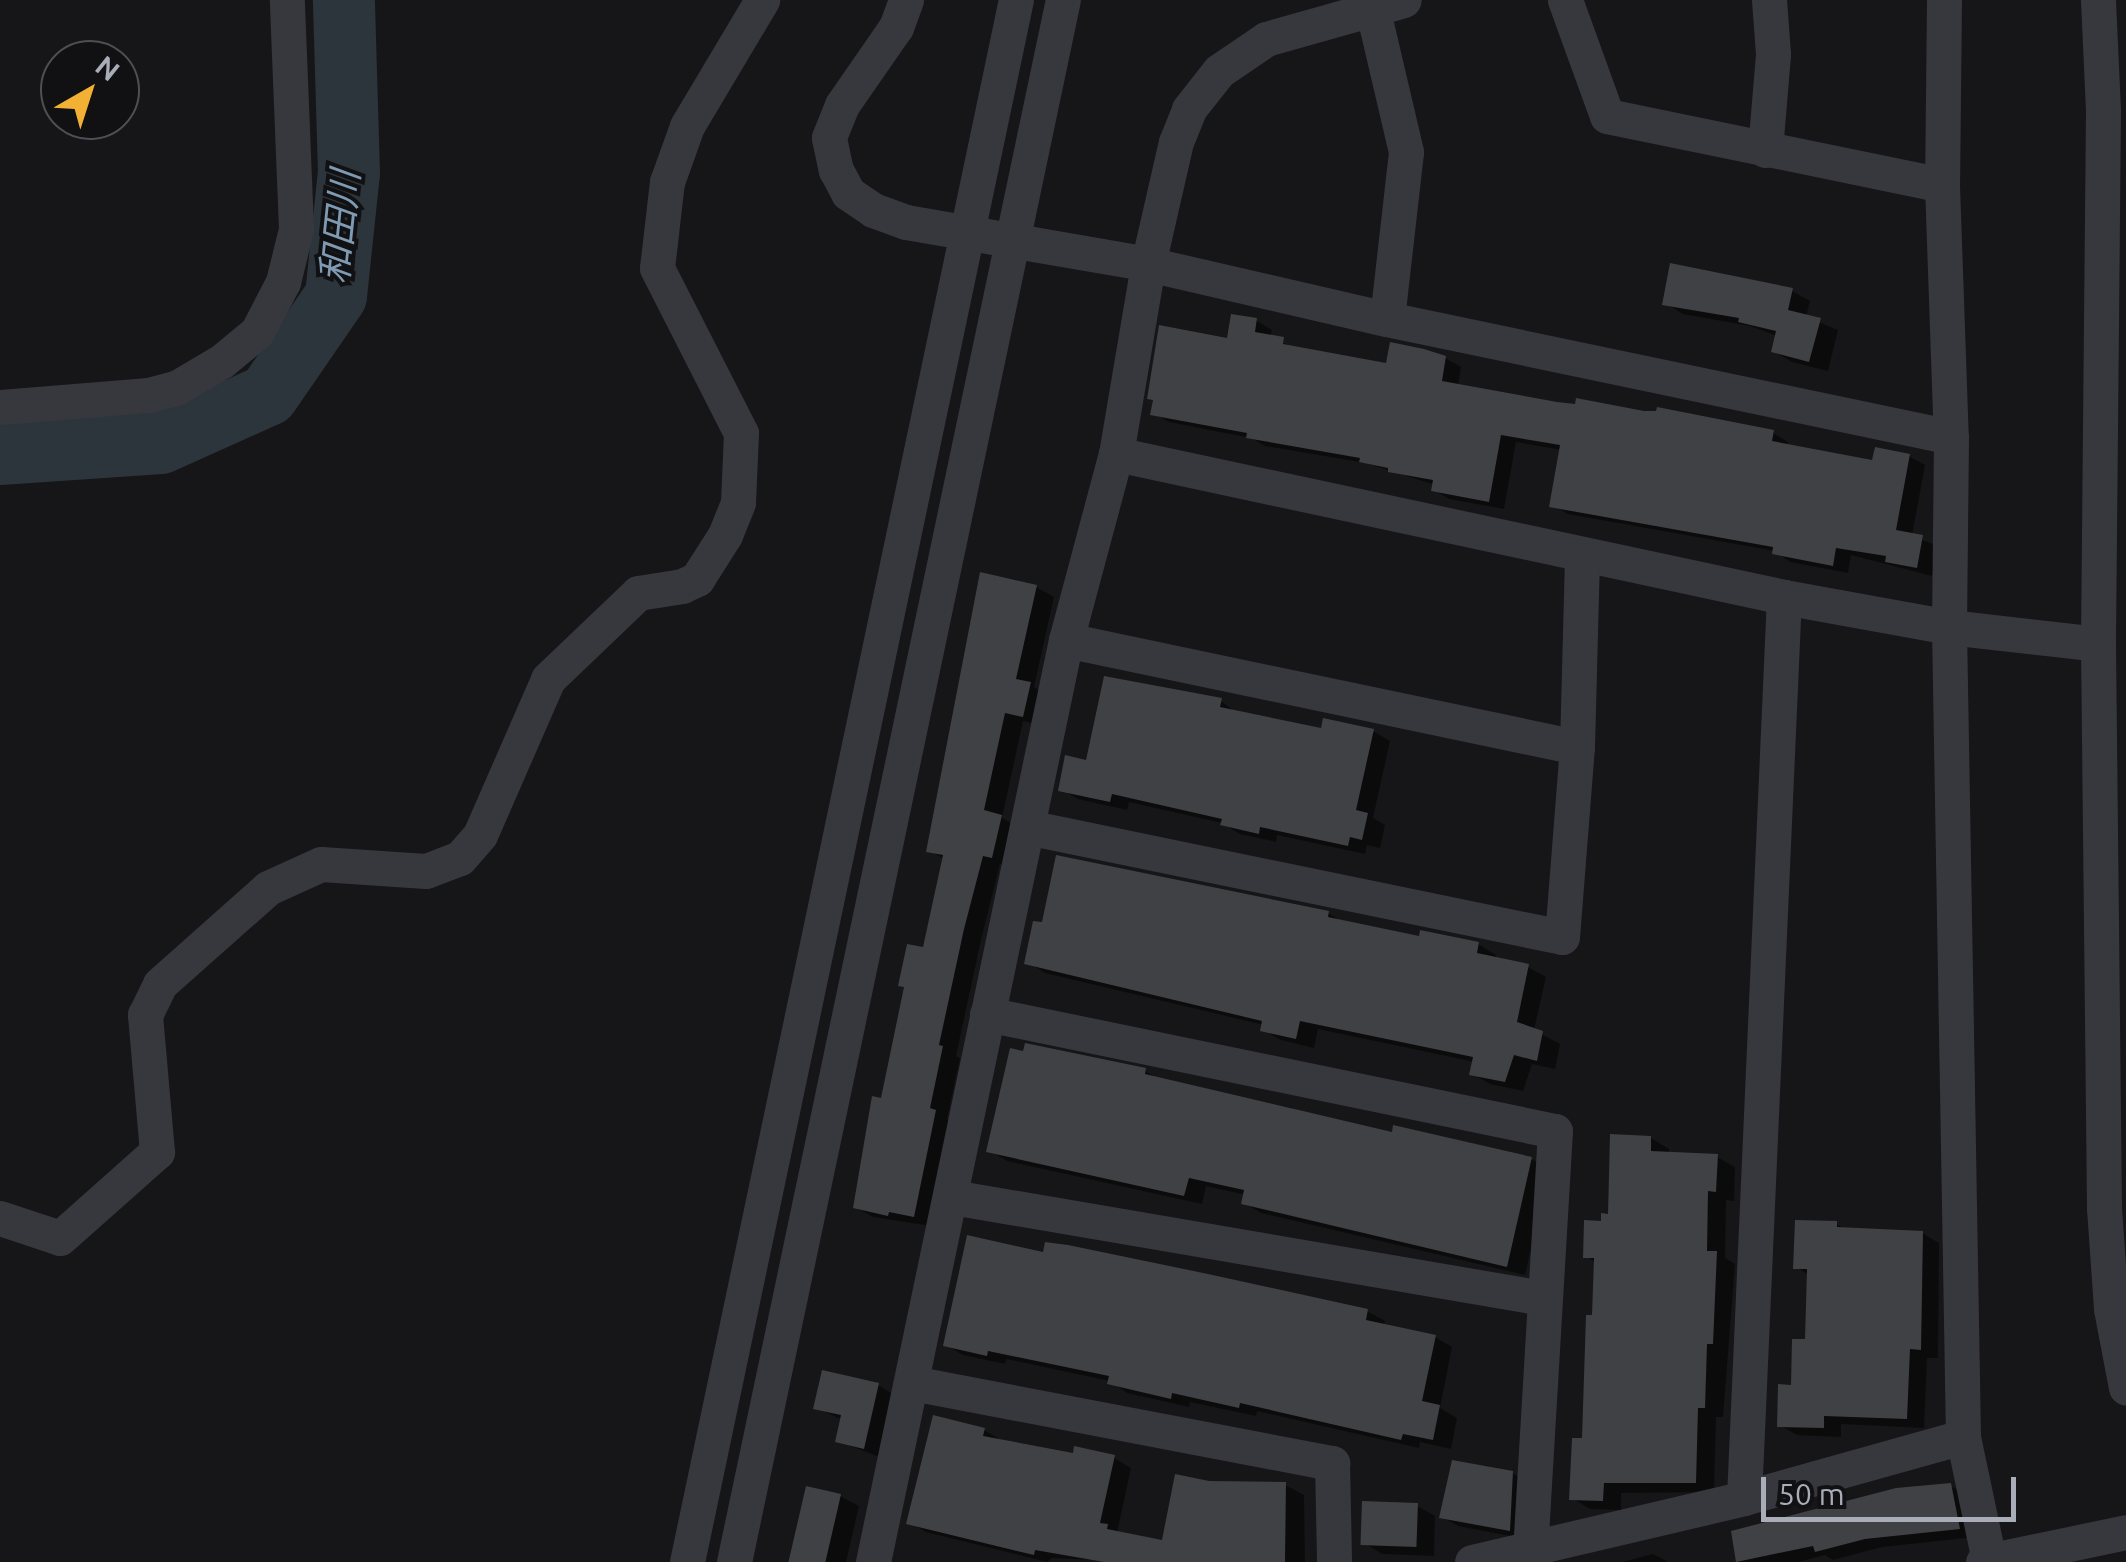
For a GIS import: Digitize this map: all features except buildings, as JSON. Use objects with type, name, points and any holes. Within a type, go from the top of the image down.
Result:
[{"type":"street","points":[[0,407],[149,395],[176,388],[222,361],[257,332],[283,282],[296,229],[287,0]]},
{"type":"street","points":[[0,1218],[60,1238],[157,1152],[145,1015],[160,984],[268,888],[321,864],[426,872],[460,858],[480,835],[548,679],[638,594],[697,579],[725,535],[738,502],[741,434],[657,268],[667,182],[687,126],[762,0]]},
{"type":"street","points":[[906,0],[896,28],[842,105],[829,138],[836,170],[848,193],[873,210],[906,222],[1148,264],[1387,319],[1950,437]]},
{"type":"street","points":[[688,1562],[1016,0]]},
{"type":"street","points":[[734,1562],[1063,0]]},
{"type":"street","points":[[1565,0],[1608,116],[1942,185]]},
{"type":"street","points":[[1765,150],[1774,54],[1770,0]]},
{"type":"street","points":[[1944,0],[1942,185],[1950,437],[1949,626],[1963,1438],[1986,1561],[2126,1532]]},
{"type":"street","points":[[2098,0],[2104,110],[2098,644],[2115,1205],[2111,1309],[2126,1388]]},
{"type":"street","points":[[873,1562],[1066,640],[1116,454],[1148,264],[1176,142],[1189,109],[1219,71],[1266,39],[1388,6],[1406,152],[1387,319]]},
{"type":"street","points":[[1116,454],[1784,597],[1949,626],[2098,644]]},
{"type":"street","points":[[1027,827],[1562,937],[1577,747],[1582,555]]},
{"type":"street","points":[[1744,1498],[1784,597]]},
{"type":"street","points":[[1066,640],[1577,747]]},
{"type":"street","points":[[988,1014],[1555,1131],[1530,1546]]},
{"type":"street","points":[[952,1197],[1543,1298]]},
{"type":"street","points":[[912,1383],[1332,1463],[1334,1562]]},
{"type":"street","points":[[1472,1562],[1744,1498],[1963,1438]]},
{"type":"waterway","name":"和田川","points":[[0,454],[161,443],[268,395],[336,296],[349,173],[344,0]]}]
